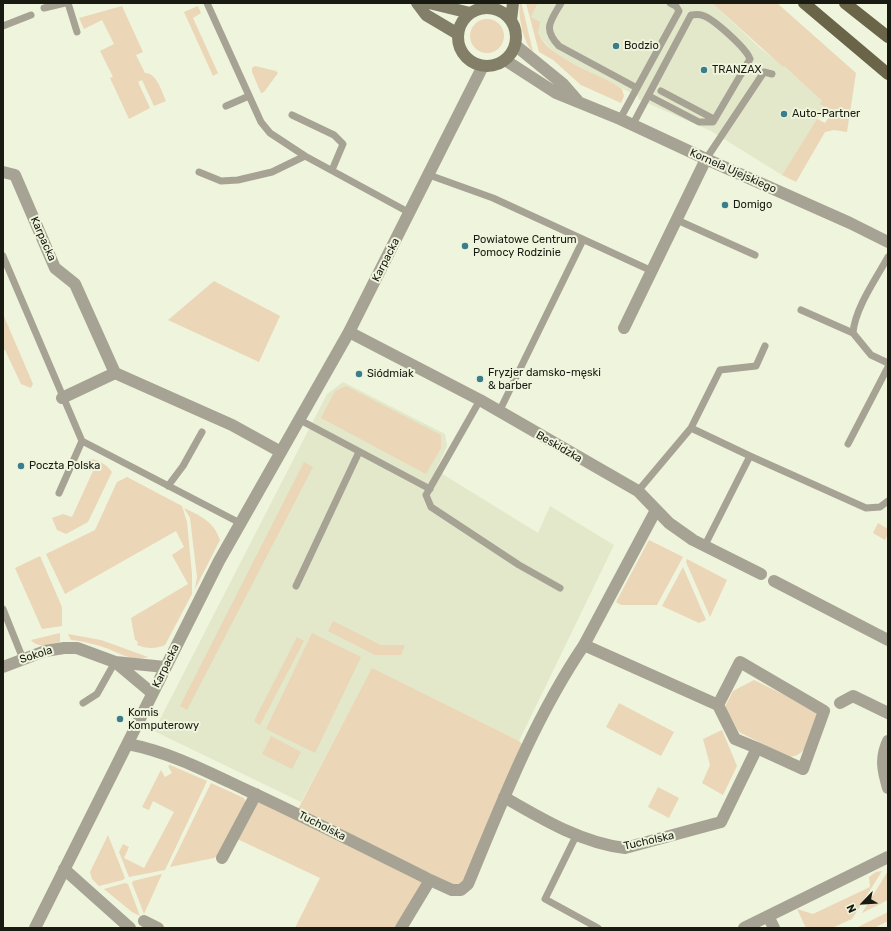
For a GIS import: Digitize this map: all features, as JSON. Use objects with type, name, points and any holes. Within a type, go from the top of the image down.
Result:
[{"type":"main road","points":[[417,3],[426,15],[458,34]]},
{"type":"main road","points":[[429,3],[470,13]]},
{"type":"main road","points":[[511,20],[499,11],[486,5],[470,13],[460,26],[458,34],[462,52],[467,59],[483,66],[498,64],[505,60],[515,45],[516,32],[511,20],[513,3]]},
{"type":"main road","points":[[804,3],[888,74]]},
{"type":"main road","points":[[845,3],[888,37]]},
{"type":"street","name":"Kornela Ujejskiego","points":[[515,45],[563,84],[577,100]]},
{"type":"street","name":"Kornela Ujejskiego","points":[[505,60],[556,93],[577,100],[633,124],[706,160],[850,223],[888,242]]},
{"type":"street","name":"Karpacka","points":[[35,928],[128,744],[165,667],[240,523],[282,452],[349,332],[483,66]]},
{"type":"street","points":[[624,328],[706,160]]},
{"type":"street","name":"Karpacka","points":[[3,172],[15,175],[56,268],[75,284],[115,373]]},
{"type":"street","name":"Beskidzka","points":[[349,332],[480,400],[638,491],[669,522],[705,545],[761,574]]},
{"type":"street","points":[[62,398],[115,373],[232,425],[282,452]]},
{"type":"street","name":"Tucholska","points":[[128,744],[167,755],[256,794],[430,880],[452,890],[461,890],[468,884],[525,747],[572,662],[584,645],[656,510]]},
{"type":"street","points":[[774,581],[888,640]]},
{"type":"street","points":[[584,645],[718,705],[735,739],[803,769],[824,711],[740,662],[718,705]]},
{"type":"street","name":"Sokola","points":[[3,667],[45,650],[77,648],[115,662],[165,667]]},
{"type":"street","name":"Sokola","points":[[115,662],[152,693]]},
{"type":"street","points":[[840,703],[853,696],[888,713]]},
{"type":"street","points":[[888,741],[883,752],[883,770],[888,788]]},
{"type":"street","name":"Tucholska","points":[[504,797],[576,836],[612,847],[625,848],[721,822],[757,748]]},
{"type":"street","points":[[222,858],[256,794]]},
{"type":"street","points":[[751,926],[768,916],[888,857]]},
{"type":"street","points":[[64,869],[130,928]]},
{"type":"street","points":[[401,928],[430,880]]},
{"type":"street","points":[[768,916],[774,928]]},
{"type":"street","points":[[144,921],[158,928]]},
{"type":"lane","points":[[44,8],[66,3],[77,32]]},
{"type":"lane","points":[[207,3],[248,96],[266,129],[305,156],[410,213]]},
{"type":"lane","points":[[561,3],[548,26],[549,33],[554,41],[559,46],[637,88]]},
{"type":"lane","points":[[620,119],[679,11],[676,6],[670,3]]},
{"type":"lane","points":[[3,26],[31,15]]},
{"type":"lane","points":[[633,124],[691,15],[701,15],[722,29],[747,52],[750,59],[713,122],[699,122],[648,96]]},
{"type":"lane","points":[[706,160],[764,72],[772,74]]},
{"type":"lane","points":[[661,91],[714,119]]},
{"type":"lane","points":[[226,106],[248,96]]},
{"type":"lane","points":[[292,115],[334,135],[343,144],[332,170]]},
{"type":"lane","points":[[199,172],[221,181],[238,180],[272,172],[305,156]]},
{"type":"lane","points":[[429,175],[493,198],[652,271]]},
{"type":"lane","points":[[677,220],[755,255]]},
{"type":"lane","points":[[499,412],[583,240]]},
{"type":"lane","points":[[3,256],[62,398],[82,441],[240,523]]},
{"type":"lane","points":[[853,333],[854,324],[860,309],[888,257]]},
{"type":"lane","points":[[801,310],[853,333],[871,355],[888,363]]},
{"type":"lane","points":[[638,491],[691,428],[720,370],[756,366],[765,346]]},
{"type":"lane","points":[[848,444],[888,367]]},
{"type":"lane","points":[[480,400],[426,495],[431,507],[519,565],[560,588]]},
{"type":"lane","points":[[300,420],[430,489]]},
{"type":"lane","points":[[691,428],[866,508],[880,507],[888,500]]},
{"type":"lane","points":[[168,486],[183,466],[202,432]]},
{"type":"lane","points":[[59,493],[82,441]]},
{"type":"lane","points":[[296,586],[359,452]]},
{"type":"lane","points":[[705,545],[750,456]]},
{"type":"lane","points":[[3,609],[23,659]]},
{"type":"lane","points":[[83,703],[97,694],[115,662]]},
{"type":"lane","points":[[576,836],[545,899],[598,928]]},
{"type":"shaded area","points":[[520,3],[522,5],[533,52],[526,42],[522,29]]},
{"type":"shaded area","points":[[526,3],[538,3],[531,17],[540,22],[538,33],[544,42],[553,51],[564,58],[622,89],[624,96],[621,103],[581,85],[553,60],[539,52]]},
{"type":"shaded area","points":[[538,3],[712,3],[761,49],[784,66],[822,101],[825,107],[782,175],[711,131],[638,99],[639,97],[557,55],[538,35],[531,17]]},
{"type":"shaded area","points":[[712,3],[777,3],[856,73],[847,132],[834,130],[825,132],[796,182],[782,175],[817,119],[825,123],[829,117],[822,113],[825,107],[820,104],[822,101],[784,66],[783,67]]},
{"type":"shaded area","points":[[122,6],[143,52],[136,55],[145,73],[156,79],[166,101],[154,106],[142,80],[138,82],[150,108],[129,119],[110,78],[113,77],[100,51],[114,44],[102,20],[84,29],[79,18]]},
{"type":"shaded area","points":[[198,6],[201,13],[193,18],[218,73],[213,76],[184,12]]},
{"type":"shaded area","points":[[484,19],[490,19],[494,20],[501,26],[504,36],[503,43],[497,50],[490,53],[484,53],[480,52],[473,46],[470,39],[470,33],[471,29],[477,22]]},
{"type":"shaded area","points":[[255,66],[276,71],[278,73],[264,92],[261,93],[252,72],[252,68]]},
{"type":"shaded area","points":[[214,281],[280,316],[259,362],[168,320]]},
{"type":"shaded area","points":[[3,314],[33,384],[31,388],[21,384],[5,350],[3,350]]},
{"type":"shaded area","points":[[343,382],[445,434],[447,446],[436,470],[538,533],[550,506],[614,545],[519,741],[372,669],[301,802],[154,731],[327,394]]},
{"type":"shaded area","points":[[346,386],[441,435],[441,448],[426,474],[321,418],[335,391]]},
{"type":"shaded area","points":[[89,459],[102,463],[112,472],[88,522],[66,534],[57,530],[52,518],[63,514],[72,517],[93,471],[85,462]]},
{"type":"shaded area","points":[[304,462],[313,467],[187,710],[180,706]]},
{"type":"shaded area","points":[[127,477],[182,506],[187,522],[192,574],[192,594],[165,645],[155,648],[147,648],[137,645],[138,642],[135,640],[131,618],[188,584],[172,555],[184,547],[176,531],[65,594],[46,554],[95,530],[117,482]]},
{"type":"shaded area","points":[[184,508],[206,520],[214,529],[220,540],[195,589],[197,577],[190,518]]},
{"type":"shaded area","points":[[878,523],[888,529],[888,534],[885,540],[873,533]]},
{"type":"shaded area","points":[[649,540],[683,557],[657,605],[621,605],[616,602]]},
{"type":"shaded area","points":[[40,556],[62,607],[62,626],[42,629],[15,568]]},
{"type":"shaded area","points":[[687,559],[727,580],[710,617],[686,562]]},
{"type":"shaded area","points":[[683,567],[706,620],[699,623],[662,606]]},
{"type":"shaded area","points":[[333,621],[381,645],[405,645],[401,655],[375,655],[328,631]]},
{"type":"shaded area","points":[[60,633],[60,642],[53,644],[41,645],[34,643],[31,640]]},
{"type":"shaded area","points":[[312,633],[361,657],[315,753],[266,729]]},
{"type":"shaded area","points":[[68,634],[101,640],[148,657],[132,658],[97,645],[71,640]]},
{"type":"shaded area","points":[[297,637],[304,641],[260,725],[254,721]]},
{"type":"shaded area","points":[[372,668],[519,741],[525,747],[461,890],[430,880],[401,928],[295,928],[320,878],[233,837],[256,794],[296,813]]},
{"type":"shaded area","points":[[754,680],[815,710],[819,719],[808,743],[801,753],[789,757],[739,732],[725,707],[733,691]]},
{"type":"shaded area","points":[[619,703],[674,732],[661,756],[606,727]]},
{"type":"shaded area","points":[[722,730],[737,766],[723,795],[702,783],[710,765],[703,739]]},
{"type":"shaded area","points":[[271,736],[301,752],[292,769],[262,754]]},
{"type":"shaded area","points":[[170,765],[207,781],[165,870],[129,877],[119,852],[123,844],[129,847],[124,858],[144,868],[174,812],[153,801],[149,810],[142,807],[161,770],[165,777],[172,773],[168,766]]},
{"type":"shaded area","points":[[211,783],[244,798],[246,804],[220,854],[214,858],[170,867]]},
{"type":"shaded area","points":[[658,787],[679,798],[669,818],[648,807]]},
{"type":"shaded area","points":[[108,835],[125,878],[123,880],[99,886],[92,879],[90,872]]},
{"type":"shaded area","points":[[882,871],[852,919],[832,928],[806,928],[797,909],[813,914],[870,887],[869,877],[876,872]]},
{"type":"shaded area","points":[[888,871],[888,900],[862,913]]},
{"type":"shaded area","points":[[162,874],[144,914],[132,883],[133,881]]},
{"type":"shaded area","points":[[125,883],[128,884],[140,916],[132,912],[104,889]]},
{"type":"shaded area","points":[[888,912],[888,921],[874,928],[856,928]]},
{"type":"place","name":"Bodzio","points":[[616,46]]},
{"type":"place","name":"TRANZAX","points":[[704,70]]},
{"type":"place","name":"Auto-Partner","points":[[784,114]]},
{"type":"place","name":"Domigo","points":[[725,205]]},
{"type":"place","name":"Powiatowe Centrum Pomocy Rodzinie","points":[[465,246]]},
{"type":"place","name":"Siódmiak","points":[[359,374]]},
{"type":"place","name":"Fryzjer damsko-męski & barber","points":[[480,379]]},
{"type":"place","name":"Poczta Polska","points":[[21,466]]},
{"type":"place","name":"Komis Komputerowy","points":[[120,719]]}]
